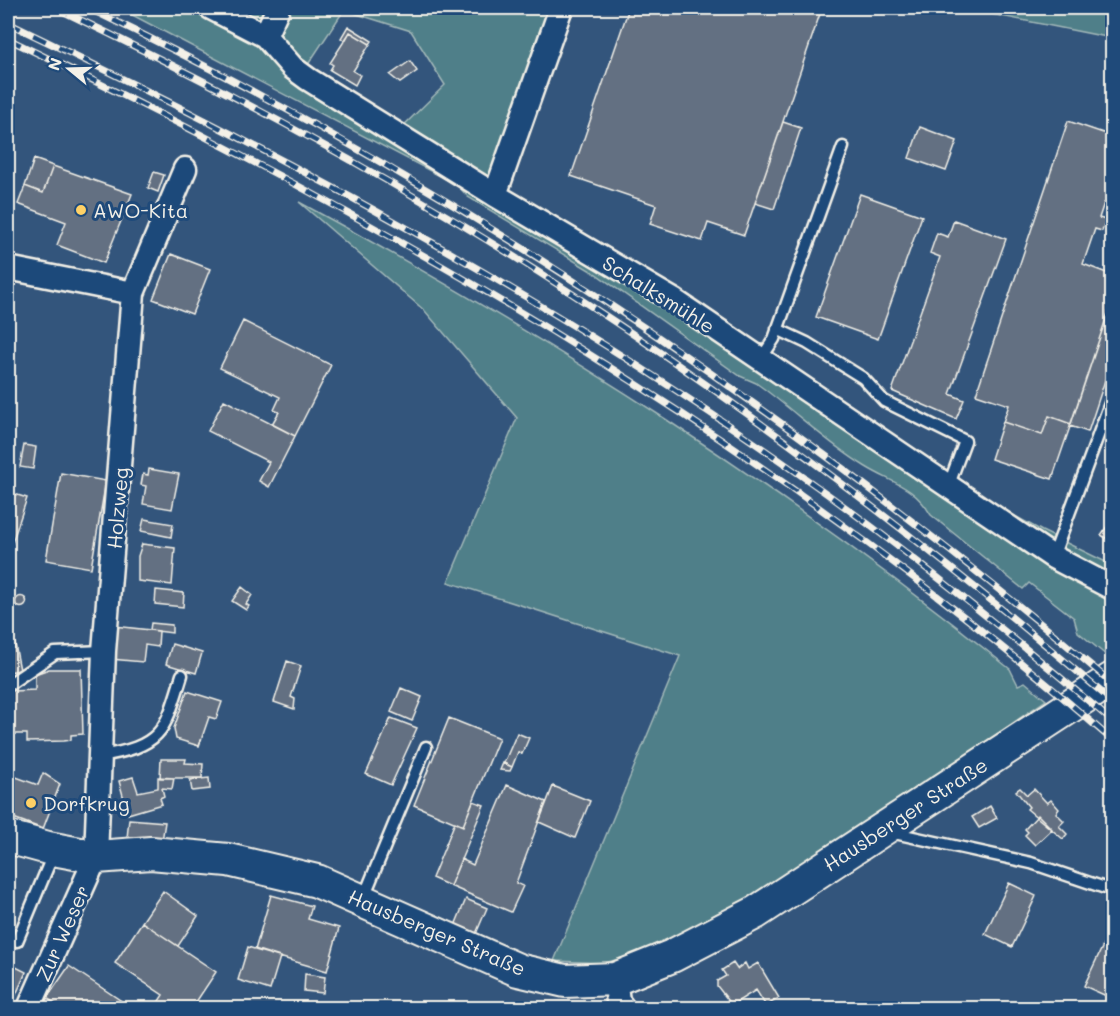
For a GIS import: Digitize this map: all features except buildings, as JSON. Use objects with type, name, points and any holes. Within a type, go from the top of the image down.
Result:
[{"type":"main road","name":"Hausberger Straße","points":[[8,837],[96,857],[151,853],[228,860],[317,880],[518,970],[619,994],[672,956],[755,913],[1113,679]]},
{"type":"street","points":[[211,8],[265,36],[278,8]]},
{"type":"street","points":[[495,195],[561,8]]},
{"type":"street","name":"Schalksmühle","points":[[265,36],[293,68],[308,79],[495,195],[675,302],[1053,557],[1113,588]]},
{"type":"street","name":"Holzweg","points":[[96,857],[104,651],[132,292],[185,169]]},
{"type":"street","points":[[8,268],[132,292]]},
{"type":"street","name":"Zur Weser","points":[[29,1008],[96,857]]},
{"type":"lane","points":[[761,359],[777,329],[843,147]]},
{"type":"lane","points":[[777,329],[807,343],[863,378],[884,401],[965,441],[948,487]]},
{"type":"lane","points":[[1053,557],[1113,398]]},
{"type":"lane","points":[[8,685],[55,653],[104,651]]},
{"type":"lane","points":[[100,756],[124,752],[153,738],[166,726],[182,675]]},
{"type":"lane","points":[[363,899],[426,747]]},
{"type":"lane","points":[[881,830],[1030,863],[1105,888]]},
{"type":"lane","points":[[17,941],[55,849]]},
{"type":"green space","points":[[119,8],[562,8],[496,187],[688,295],[999,507],[1112,565],[1112,660],[1078,632],[1074,618],[1029,583],[1023,589],[931,515],[910,491],[851,458],[756,383],[740,376],[596,274],[468,197],[458,186]],"holes":[[[344,10],[411,31],[445,85],[401,128],[305,69]]]},
{"type":"green space","points":[[961,8],[1112,8],[1112,38]]},
{"type":"green space","points":[[299,202],[485,307],[665,419],[840,539],[1010,669],[1018,685],[1025,682],[1046,700],[796,874],[668,944],[605,963],[554,961],[680,656],[448,582],[517,418],[425,311]]},
{"type":"railway","points":[[56,8],[123,40],[320,143],[448,217],[574,295],[714,390],[850,489],[982,593],[1112,701]]},
{"type":"railway","points":[[88,8],[226,77],[361,151],[493,229],[622,312],[749,400],[872,491],[993,585],[1112,683]]},
{"type":"railway","points":[[8,23],[213,124],[314,177],[514,290],[612,349],[708,411],[882,534],[960,595],[1112,721]]},
{"type":"railway","points":[[8,39],[155,111],[300,187],[444,267],[584,351],[722,440],[856,535],[986,634],[1112,740]]},
{"type":"place","name":"AWO-Kita","points":[[81,210]]},
{"type":"place","name":"Dorfkrug","points":[[31,803]]}]
